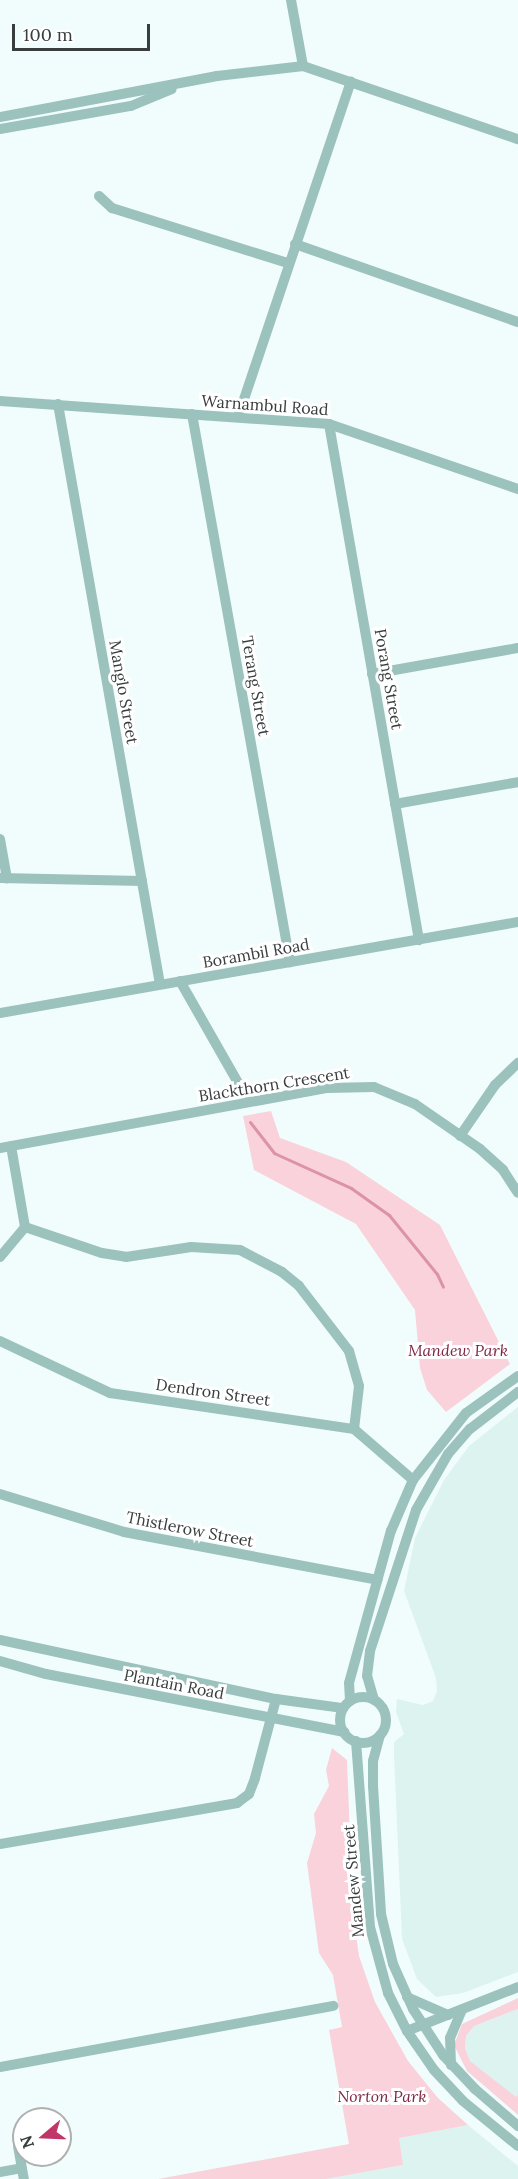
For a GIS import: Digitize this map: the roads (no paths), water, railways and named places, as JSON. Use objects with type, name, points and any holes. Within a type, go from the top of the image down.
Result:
[{"type":"street","points":[[291,0],[303,66]]},
{"type":"street","points":[[0,117],[189,82],[303,66],[518,139]]},
{"type":"street","points":[[238,417],[351,81]]},
{"type":"street","points":[[0,129],[131,106],[189,82]]},
{"type":"street","points":[[99,196],[112,208],[288,263]]},
{"type":"street","points":[[296,244],[518,322]]},
{"type":"street","name":"Warnambul Road","points":[[0,400],[329,424],[518,489]]},
{"type":"street","name":"Manglo Street","points":[[58,405],[160,984]]},
{"type":"street","name":"Terang Street","points":[[192,414],[290,962]]},
{"type":"street","name":"Porang Street","points":[[329,424],[419,940]]},
{"type":"street","points":[[372,674],[518,648]]},
{"type":"street","points":[[395,804],[518,782]]},
{"type":"street","points":[[0,838],[3,878],[142,881]]},
{"type":"street","name":"Borambil Road","points":[[0,1013],[518,922]]},
{"type":"street","points":[[180,981],[249,1102]]},
{"type":"street","points":[[460,1136],[495,1085],[518,1063]]},
{"type":"street","name":"Blackthorn Crescent","points":[[5,1147],[351,1085],[374,1087],[415,1104],[491,1158],[518,1193]]},
{"type":"street","points":[[5,1147],[25,1227]]},
{"type":"street","points":[[0,1257],[25,1227]]},
{"type":"street","points":[[25,1227],[102,1253],[126,1257],[191,1247],[240,1250],[282,1272],[300,1286],[349,1351],[359,1386],[354,1429],[413,1480]]},
{"type":"street","name":"Dendron Street","points":[[0,1341],[110,1393],[354,1429]]},
{"type":"street","points":[[518,1376],[465,1413],[413,1480],[391,1531],[349,1683],[347,1704],[340,1721],[344,1732],[356,1742],[369,1742],[380,1735],[386,1716],[374,1700],[367,1668],[370,1651],[416,1510],[448,1454],[470,1430],[518,1392]]},
{"type":"street","name":"Thistlerow Street","points":[[0,1494],[124,1532],[378,1580]]},
{"type":"street","name":"Plantain Road","points":[[0,1640],[276,1699],[347,1704]]},
{"type":"street","name":"Plantain Road","points":[[0,1661],[46,1674],[344,1732]]},
{"type":"street","points":[[347,1704],[360,1697],[374,1700]]},
{"type":"street","points":[[0,1845],[237,1803],[249,1794],[273,1718],[276,1699]]},
{"type":"street","name":"Mandew Street","points":[[380,1735],[373,1778],[381,1914],[389,1952],[407,1997],[422,2025],[451,2065],[518,2126]]},
{"type":"street","name":"Mandew Street","points":[[356,1742],[372,1937],[384,1981],[406,2031],[448,2086],[518,2146]]},
{"type":"street","points":[[406,2031],[518,1987]]},
{"type":"street","points":[[407,1997],[448,2015]]},
{"type":"street","points":[[0,2067],[333,2006]]},
{"type":"street","points":[[451,2065],[450,2038],[462,2010]]},
{"type":"street","points":[[0,2172],[23,2174]]},
{"type":"waterway","points":[[250,1122],[274,1153],[351,1188],[389,1215],[437,1274],[443,1287]]},
{"type":"park label","name":"Mandew Park","points":[[458,1350]]},
{"type":"park label","name":"Norton Park","points":[[382,2096]]}]
